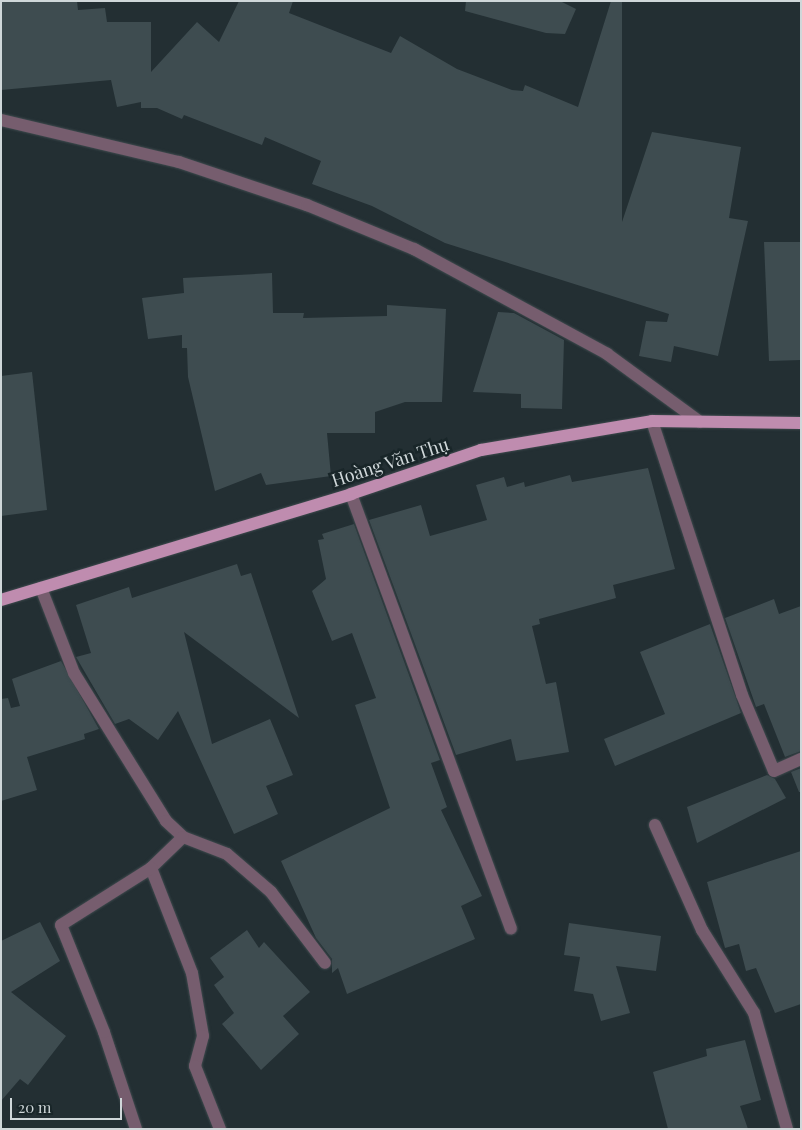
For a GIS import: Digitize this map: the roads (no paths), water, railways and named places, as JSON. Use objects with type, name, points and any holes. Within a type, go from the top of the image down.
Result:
[{"type":"main road","name":"Hoàng Văn Thụ","points":[[1,600],[351,494],[481,450],[652,421],[801,423]]},
{"type":"street","points":[[1,120],[179,162],[307,205],[414,249],[607,354],[700,422]]},
{"type":"street","points":[[652,421],[742,695],[774,771],[801,759]]},
{"type":"street","points":[[351,494],[511,928]]},
{"type":"street","points":[[40,588],[74,672],[166,821],[183,837],[228,854],[271,892],[325,964]]},
{"type":"street","points":[[656,825],[702,930],[754,1013],[787,1129]]},
{"type":"street","points":[[136,1129],[61,925],[151,868],[183,837]]},
{"type":"street","points":[[151,868],[192,973],[203,1036],[194,1066],[220,1129]]}]
